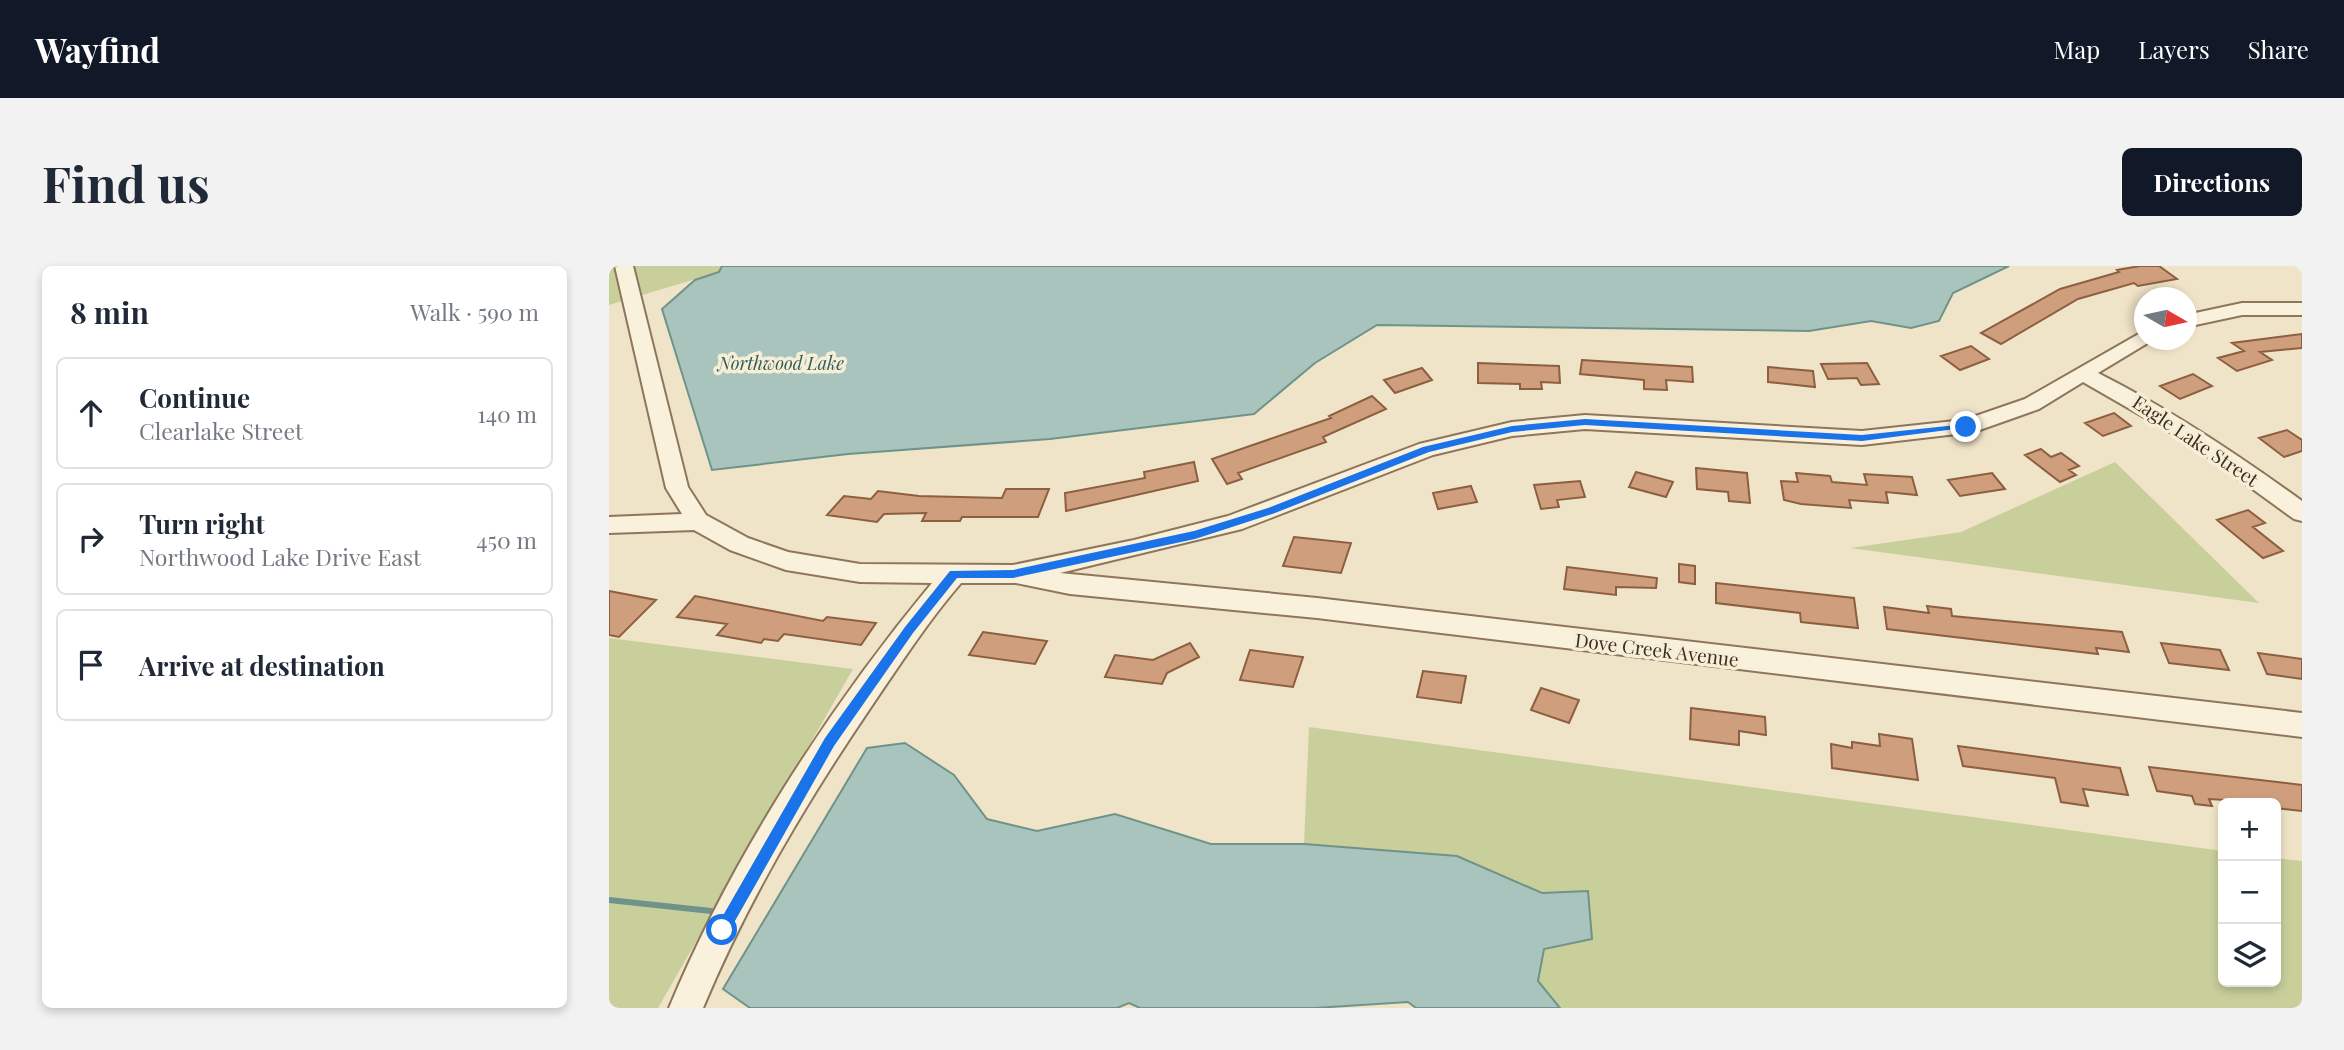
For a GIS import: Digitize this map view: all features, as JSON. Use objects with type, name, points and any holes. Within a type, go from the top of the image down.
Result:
[{"type":"street","points":[[624,266],[677,488],[698,521]]},
{"type":"street","points":[[2197,319],[2242,309],[2302,309]]},
{"type":"street","points":[[609,525],[640,526],[698,521],[770,556],[821,569],[860,573],[1013,574],[1134,549],[1234,523],[1359,473],[1477,435],[1548,424],[1585,422],[1843,438],[1933,432],[1994,419],[2032,404],[2085,375],[2134,343]]},
{"type":"street","name":"Eagle Lake Street","points":[[2085,375],[2129,396],[2162,416],[2302,513]]},
{"type":"street","points":[[686,1008],[749,879],[830,742],[917,619],[954,574]]},
{"type":"street","name":"Dove Creek Avenue","points":[[1013,574],[1070,585],[1317,608],[2302,725]]},
{"type":"green space","points":[[609,266],[722,266],[719,272],[609,305]]},
{"type":"green space","points":[[2115,462],[2259,603],[1850,548],[1961,532]]},
{"type":"green space","points":[[609,638],[853,669],[658,1008],[609,1008]]},
{"type":"green space","points":[[1309,727],[2218,850],[2218,987],[2281,987],[2281,859],[2302,861],[2302,1008],[1560,1008],[1538,981],[1544,949],[1588,891],[1542,893],[1457,856],[1304,844]]},
{"type":"water","name":"Northwood Lake","points":[[722,266],[2009,266],[1953,293],[1939,321],[1911,328],[1871,321],[1809,331],[1377,325],[1315,363],[1254,414],[1050,439],[848,454],[712,470],[662,309],[695,280],[719,272]]},
{"type":"water","points":[[905,743],[954,775],[987,819],[1037,831],[1115,814],[1211,844],[1304,844],[1457,856],[1542,893],[1588,891],[1592,939],[1544,949],[1538,981],[1560,1008],[1416,1008],[1408,1002],[1315,1008],[1140,1008],[1129,1003],[1117,1008],[750,1008],[723,989],[867,748]]},
{"type":"building","points":[[2159,266],[2177,279],[2138,286],[2134,283],[2078,299],[2001,344],[1981,333],[2060,289],[2119,272],[2117,270]]},
{"type":"building","points":[[2302,334],[2302,348],[2260,352],[2272,360],[2237,371],[2218,358],[2244,351],[2232,343]]},
{"type":"building","points":[[1971,346],[1989,359],[1960,370],[1941,356]]},
{"type":"building","points":[[1582,360],[1692,367],[1693,382],[1666,380],[1667,390],[1644,389],[1644,380],[1580,374]]},
{"type":"building","points":[[1478,363],[1559,366],[1560,383],[1541,382],[1542,389],[1520,389],[1520,384],[1478,383]]},
{"type":"building","points":[[1867,363],[1879,384],[1861,385],[1857,378],[1828,379],[1821,364]]},
{"type":"building","points":[[1768,367],[1813,371],[1815,387],[1768,382]]},
{"type":"building","points":[[1422,368],[1432,380],[1395,393],[1384,380]]},
{"type":"building","points":[[2193,374],[2212,386],[2180,399],[2160,386]]},
{"type":"building","points":[[1372,396],[1386,409],[1323,437],[1326,442],[1238,473],[1242,479],[1227,484],[1212,459],[1331,418],[1329,416]]},
{"type":"building","points":[[2114,413],[2131,426],[2103,436],[2085,423]]},
{"type":"building","points":[[2287,430],[2302,440],[2302,451],[2284,457],[2259,438]]},
{"type":"building","points":[[2041,449],[2051,457],[2061,453],[2079,466],[2069,470],[2076,475],[2060,482],[2025,455]]},
{"type":"building","points":[[1194,462],[1198,481],[1066,511],[1065,493],[1145,478],[1144,472]]},
{"type":"building","points":[[1696,468],[1747,473],[1750,503],[1729,501],[1728,492],[1697,489]]},
{"type":"building","points":[[1636,472],[1673,482],[1666,497],[1629,487]]},
{"type":"building","points":[[1796,473],[1830,476],[1832,482],[1867,485],[1864,474],[1912,477],[1917,495],[1886,492],[1888,503],[1849,500],[1851,508],[1801,504],[1784,500],[1781,481],[1798,482]]},
{"type":"building","points":[[1992,473],[2005,489],[1960,496],[1948,480]]},
{"type":"building","points":[[1580,481],[1585,497],[1557,500],[1559,507],[1541,509],[1534,485]]},
{"type":"building","points":[[1471,486],[1477,502],[1438,509],[1433,493]]},
{"type":"building","points":[[1006,489],[1049,489],[1038,517],[962,517],[960,521],[922,521],[926,513],[884,514],[877,522],[827,515],[844,496],[871,499],[878,491],[919,496],[1002,498]]},
{"type":"building","points":[[2248,510],[2265,523],[2253,527],[2283,551],[2263,558],[2217,520]]},
{"type":"building","points":[[1294,537],[1351,543],[1341,573],[1283,566]]},
{"type":"building","points":[[1679,564],[1695,566],[1695,584],[1679,582]]},
{"type":"building","points":[[1567,567],[1657,578],[1656,588],[1616,587],[1616,595],[1564,589]]},
{"type":"building","points":[[1716,583],[1854,598],[1858,628],[1801,622],[1800,613],[1716,603]]},
{"type":"building","points":[[609,591],[656,600],[619,637],[609,635]]},
{"type":"building","points":[[695,596],[823,621],[827,617],[876,623],[861,645],[784,634],[778,641],[764,639],[761,643],[717,635],[727,624],[677,617]]},
{"type":"building","points":[[1927,606],[1951,609],[1952,616],[2122,632],[2129,652],[2096,648],[2098,654],[1887,629],[1884,607],[1929,613]]},
{"type":"building","points":[[983,632],[1047,641],[1035,664],[969,655]]},
{"type":"building","points":[[1190,643],[1199,657],[1167,673],[1162,684],[1105,677],[1115,655],[1153,660]]},
{"type":"building","points":[[2161,643],[2220,650],[2229,670],[2169,663]]},
{"type":"building","points":[[1250,650],[1303,657],[1293,687],[1240,680]]},
{"type":"building","points":[[2258,653],[2302,659],[2302,679],[2267,674]]},
{"type":"building","points":[[1423,671],[1466,676],[1461,703],[1417,697]]},
{"type":"building","points":[[1541,688],[1579,700],[1569,723],[1531,710]]},
{"type":"building","points":[[1691,708],[1765,717],[1766,735],[1739,731],[1739,745],[1690,739]]},
{"type":"building","points":[[1879,734],[1912,739],[1918,780],[1832,768],[1831,744],[1852,748],[1852,742],[1880,746]]},
{"type":"building","points":[[1958,746],[2120,768],[2128,795],[2083,789],[2088,806],[2061,802],[2055,778],[1963,766]]},
{"type":"building","points":[[2149,767],[2302,785],[2302,811],[2281,809],[2281,798],[2209,799],[2212,806],[2195,804],[2192,796],[2157,791]]},
{"type":"waterway","points":[[609,900],[711,911]]},
{"type":"route","points":[[722,930],[830,742],[909,630],[954,574],[1013,574],[1195,535],[1271,510],[1359,473],[1427,449],[1477,435],[1512,429],[1585,422],[1862,438],[1966,427]]}]
